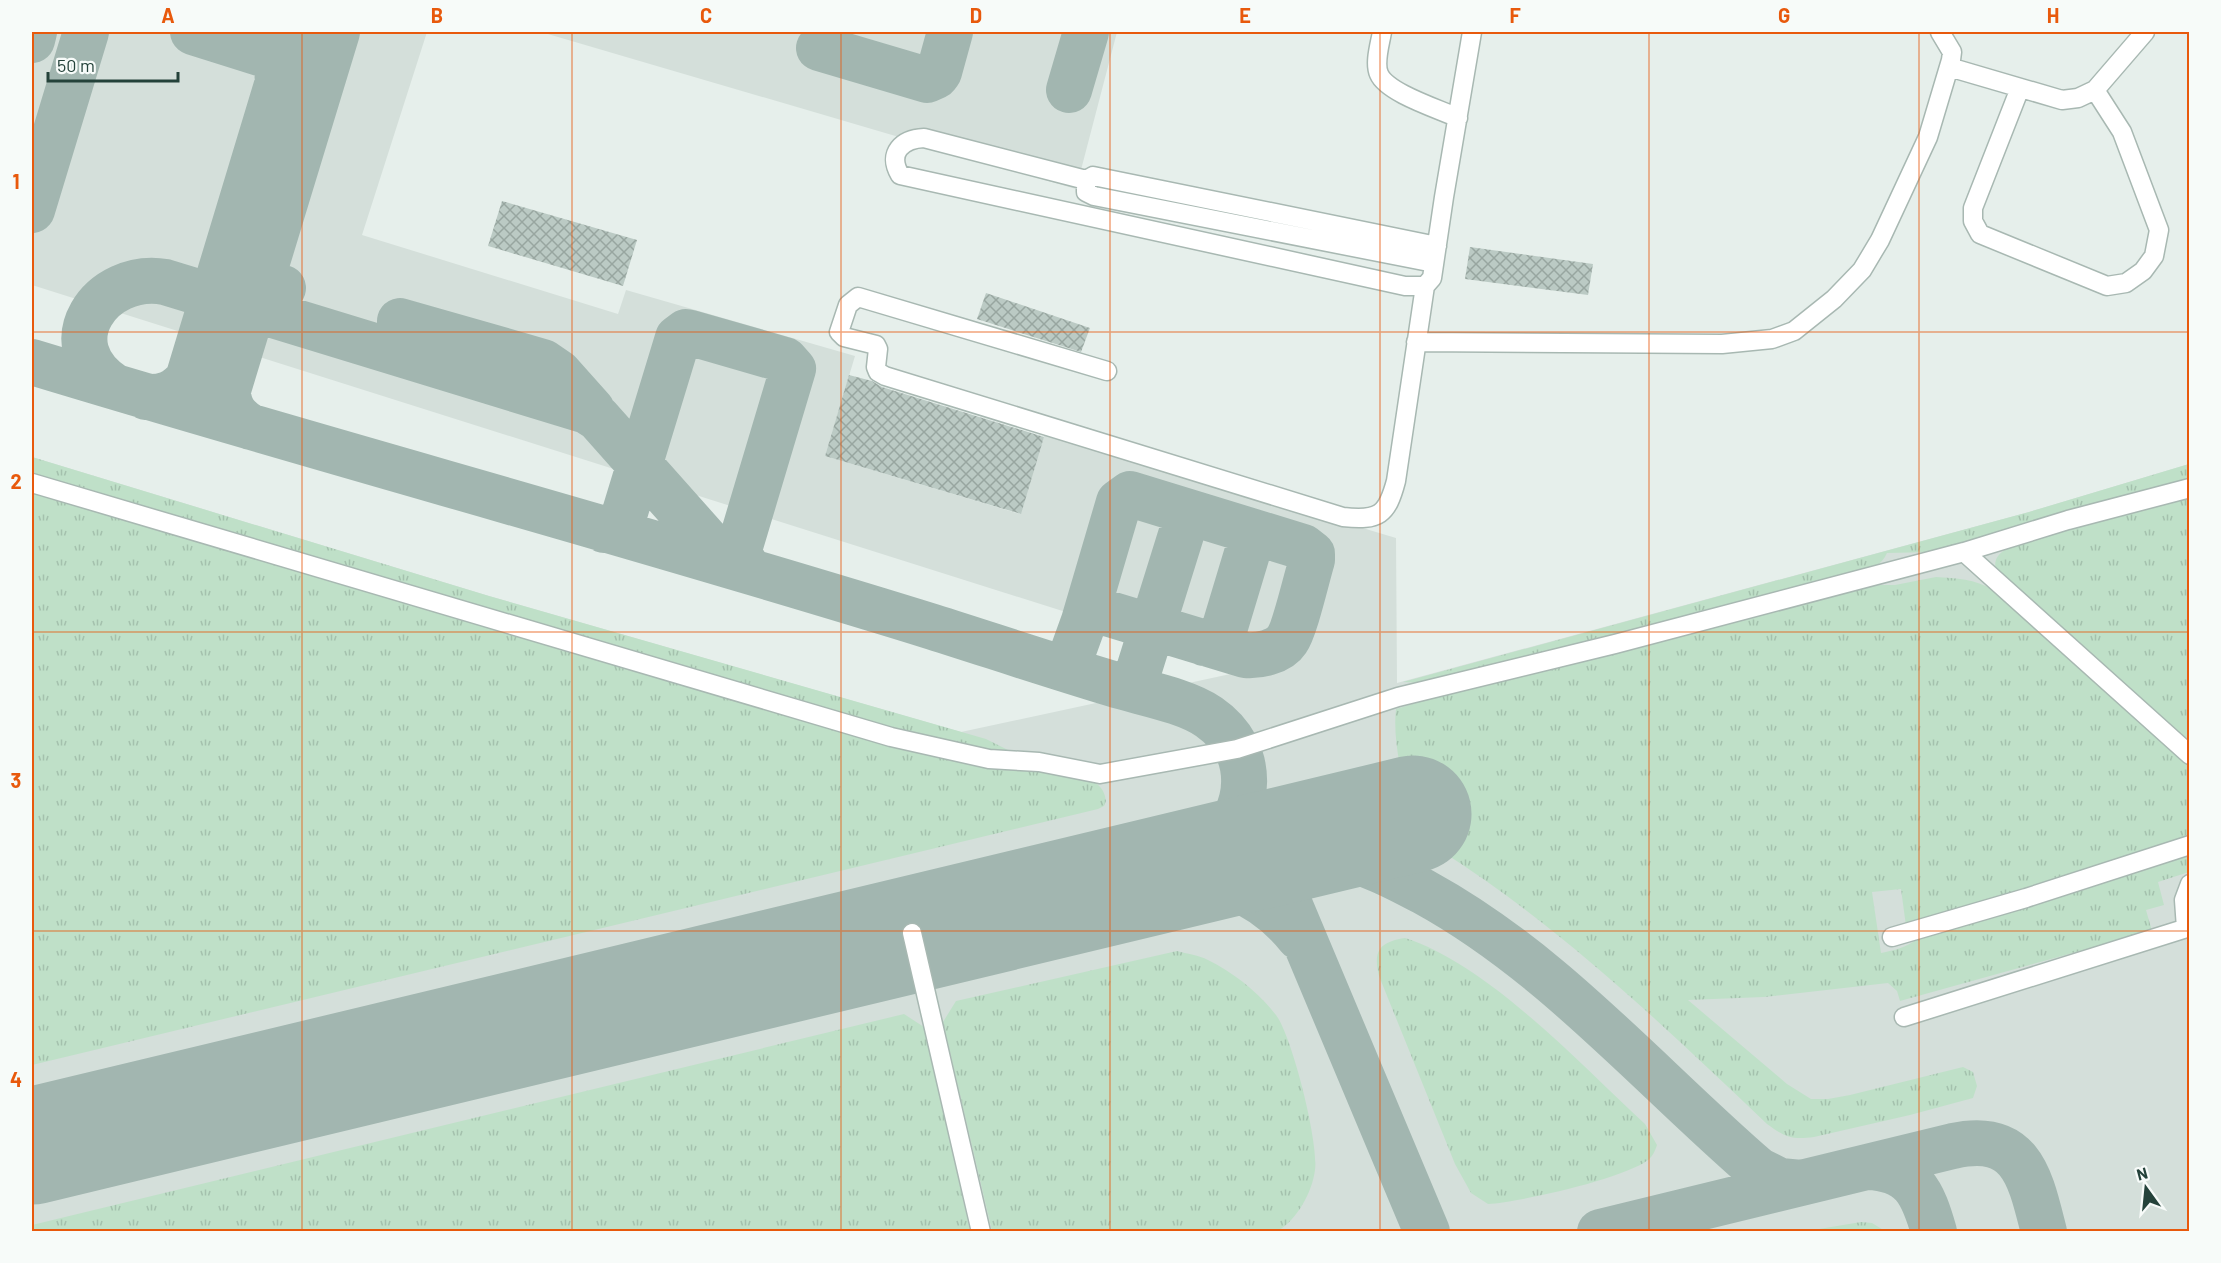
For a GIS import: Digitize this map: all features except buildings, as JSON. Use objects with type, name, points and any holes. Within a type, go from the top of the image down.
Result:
[{"type":"lane","points":[[1382,32],[1377,64],[1379,74],[1387,84],[1458,118]]},
{"type":"lane","points":[[1107,371],[858,297],[848,305],[839,332],[844,337],[876,345],[878,349],[876,367],[878,372],[885,376],[1331,513],[1360,519],[1379,515],[1390,503],[1396,481],[1425,286],[1432,278],[1443,197],[1472,32]]},
{"type":"lane","points":[[1416,342],[1722,344],[1772,339],[1794,332],[1850,283],[1862,270],[1880,240],[1928,137],[1949,67],[1952,52],[1940,32]]},
{"type":"lane","points":[[1949,67],[2062,100],[2078,98],[2095,90],[2145,32]]},
{"type":"lane","points":[[2020,88],[1972,208],[1973,221],[1980,234],[2107,286],[2126,283],[2142,271],[2154,256],[2159,230],[2122,132],[2095,90]]},
{"type":"lane","points":[[1425,286],[1393,284],[900,175],[895,166],[895,158],[901,145],[911,138],[924,138],[1086,180],[1093,176],[1436,255]]},
{"type":"lane","points":[[32,483],[891,737],[989,759],[1039,762],[1100,774],[1237,749],[1398,697],[1615,644],[1964,552],[2068,520],[2190,488]]},
{"type":"lane","points":[[1964,552],[2190,755]]},
{"type":"lane","points":[[1892,937],[2026,898],[2190,845]]},
{"type":"lane","points":[[1904,1017],[2188,928],[2184,900],[2190,884]]},
{"type":"lane","points":[[912,933],[981,1232]]},
{"type":"shaded area","points":[[32,32],[427,32],[362,235],[618,314],[626,290],[855,356],[825,456],[1020,514],[1045,433],[1396,538],[1397,683],[2029,512],[2189,464],[2189,1231],[32,1231],[32,457],[489,596],[961,732],[1249,670],[32,285]]},
{"type":"shaded area","points":[[541,32],[1117,32],[1076,189]]},
{"type":"green space","points":[[32,457],[489,596],[986,739],[1008,750],[1009,753],[1002,755],[928,738],[32,474]]},
{"type":"green space","points":[[2189,464],[2189,481],[1931,552],[1887,553],[1879,564],[1863,571],[1422,683],[1403,682],[2029,512]]},
{"type":"green space","points":[[32,491],[629,670],[925,755],[1081,777],[1098,784],[1106,801],[1104,806],[1098,809],[32,1065]]},
{"type":"green space","points":[[2189,495],[2189,745],[1996,571],[1995,565],[2000,554],[2016,544]]},
{"type":"green space","points":[[1936,577],[1972,581],[1993,590],[2189,765],[2189,841],[1906,926],[1901,889],[1872,892],[1881,953],[2189,849],[2189,872],[2158,882],[2164,905],[2146,910],[2152,931],[1900,1001],[1897,991],[1888,983],[1764,997],[1688,1000],[1787,1084],[1811,1099],[1850,1095],[1963,1067],[1973,1072],[1977,1086],[1973,1098],[1814,1137],[1794,1138],[1784,1135],[1767,1124],[1611,980],[1529,913],[1443,852],[1424,855],[1399,763],[1395,726],[1396,709],[1448,693],[1804,602],[1879,585],[1895,585]]},
{"type":"green space","points":[[1405,938],[1437,951],[1469,970],[1501,993],[1563,1046],[1645,1124],[1657,1145],[1651,1157],[1617,1175],[1523,1199],[1488,1204],[1471,1193],[1455,1164],[1379,976],[1377,960],[1380,949],[1389,942]]},
{"type":"green space","points":[[1177,951],[1204,958],[1236,977],[1269,1007],[1282,1027],[1303,1090],[1313,1137],[1315,1170],[1311,1188],[1302,1205],[1291,1220],[1278,1231],[992,1231],[943,1022],[956,1001]]},
{"type":"green space","points":[[904,1014],[924,1027],[970,1231],[32,1231],[32,1225]]},
{"type":"green space","points":[[1861,1222],[1872,1223],[1885,1231],[1807,1231]]},
{"type":"taxiway","points":[[32,40],[34,32]]},
{"type":"taxiway","points":[[32,210],[86,32]]},
{"type":"taxiway","points":[[193,32],[269,56],[277,69],[278,82]]},
{"type":"taxiway","points":[[146,397],[169,394],[188,379],[293,32]]},
{"type":"taxiway","points":[[251,427],[234,412],[229,402],[228,390],[337,32]]},
{"type":"taxiway","points":[[819,48],[927,80],[939,72],[950,32]]},
{"type":"taxiway","points":[[1069,90],[1086,32]]},
{"type":"taxiway","points":[[224,260],[228,271],[283,288]]},
{"type":"taxiway","points":[[115,387],[96,370],[86,351],[85,332],[91,314],[104,299],[121,288],[142,282],[165,282],[587,411],[598,418],[718,553],[734,564]]},
{"type":"taxiway","points":[[400,321],[543,362],[559,373],[592,410]]},
{"type":"taxiway","points":[[604,530],[611,530],[622,522],[678,338],[686,332],[691,333],[785,360],[793,369],[738,553],[748,569]]},
{"type":"taxiway","points":[[32,362],[821,593],[1090,677],[1175,701],[1199,711],[1225,731],[1236,746],[1242,763],[1244,781],[1242,799],[1236,817],[1211,848],[1191,862],[1153,876]]},
{"type":"taxiway","points":[[1058,666],[1071,657],[1119,502],[1130,494],[1303,547],[1312,554],[1301,602],[1290,634],[1279,648],[1268,652],[1245,655],[1103,612],[1092,614],[1084,621]]},
{"type":"taxiway","points":[[1117,685],[1131,682],[1137,676],[1185,522],[1193,516],[1200,516]]},
{"type":"taxiway","points":[[1204,643],[1215,642],[1224,630],[1249,547],[1249,536],[1240,528]]},
{"type":"taxiway","points":[[1261,824],[1288,901],[1427,1232]]},
{"type":"taxiway","points":[[1246,854],[1299,852],[1332,855],[1368,865],[1424,892],[1471,920],[1557,986],[1758,1170],[1780,1181],[1801,1183]]},
{"type":"taxiway","points":[[1155,878],[1197,879],[1235,888],[1269,907],[1299,937]]},
{"type":"taxiway","points":[[1600,1232],[1953,1146],[1976,1143],[1994,1145],[2008,1152],[2019,1163],[2034,1193],[2044,1232]]},
{"type":"taxiway","points":[[1868,1167],[1883,1169],[1906,1178],[1920,1195],[1934,1232]]},
{"type":"runway","points":[[32,1146],[1413,814]]}]
